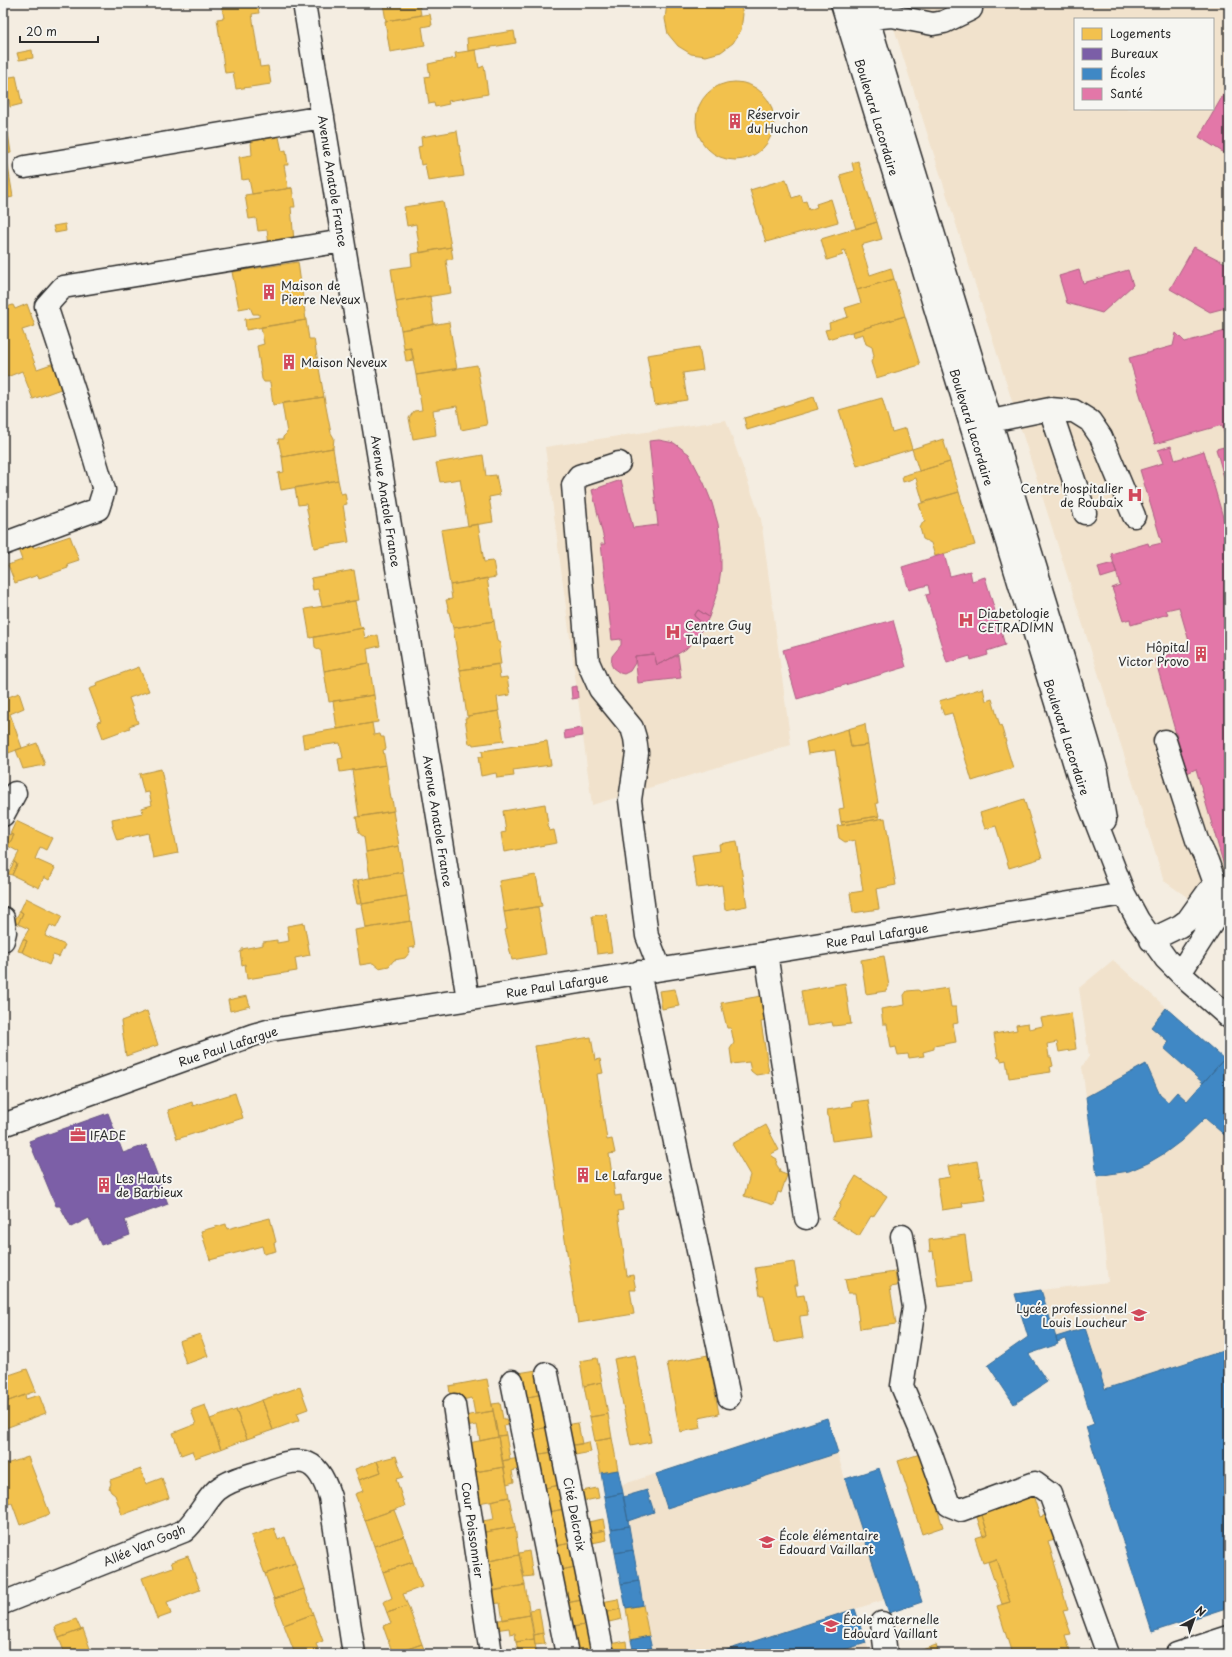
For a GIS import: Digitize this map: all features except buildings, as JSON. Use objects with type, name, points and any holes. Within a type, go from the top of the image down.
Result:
[{"type":"street","name":"Avenue Anatole France","points":[[304,3],[468,999]]},
{"type":"street","name":"Boulevard Lacordaire","points":[[842,3],[860,16],[981,423],[1057,671],[1079,778],[1108,849],[1124,894],[1138,920],[1151,940],[1180,973],[1229,1017]]},
{"type":"street","points":[[860,16],[892,16],[933,24],[944,22],[971,9],[969,3]]},
{"type":"street","points":[[25,167],[322,117]]},
{"type":"street","points":[[3,544],[98,509],[104,490],[78,403],[46,306],[63,287],[343,241]]},
{"type":"street","points":[[981,423],[1050,409],[1074,411],[1090,421],[1101,437],[1134,516]]},
{"type":"street","points":[[1050,409],[1085,513]]},
{"type":"street","points":[[619,463],[579,476],[573,485],[588,662],[600,689],[632,728],[635,738],[637,753],[630,800],[650,970],[729,1397]]},
{"type":"street","points":[[1166,741],[1197,840],[1224,900]]},
{"type":"street","points":[[3,814],[15,793]]},
{"type":"street","points":[[1151,940],[1180,926],[1188,920],[1208,892],[1224,900]]},
{"type":"street","name":"Rue Paul Lafargue","points":[[3,1125],[253,1035],[272,1030],[766,953],[1124,894]]},
{"type":"street","points":[[1180,973],[1224,900]]},
{"type":"street","points":[[3,918],[5,932],[3,940]]},
{"type":"street","points":[[766,953],[806,1218]]},
{"type":"street","points":[[902,1236],[914,1307],[902,1386],[930,1452],[949,1505],[961,1510],[1035,1483],[1050,1494],[1108,1654]]},
{"type":"street","name":"Cité Delcroix","points":[[547,1374],[603,1654]]},
{"type":"street","points":[[512,1381],[567,1654]]},
{"type":"street","name":"Cour Poissonnier","points":[[454,1405],[491,1654]]},
{"type":"street","name":"Allée Van Gogh","points":[[3,1603],[184,1531],[192,1524],[216,1491],[225,1484],[282,1463],[295,1460],[305,1462],[320,1473],[330,1497],[354,1654]]},
{"type":"street","points":[[882,1623],[886,1654]]},
{"type":"street","points":[[1176,1654],[1229,1637]]},
{"type":"shaded area","name":"Centre hospitalier de Roubaix","points":[[886,3],[1229,3],[1229,926],[1164,881]]},
{"type":"shaded area","name":"Centre Guy Talpaert","points":[[726,420],[761,519],[791,745],[592,805],[545,447]]},
{"type":"shaded area","name":"Lycée professionnel Louis Loucheur","points":[[1113,960],[1229,1064],[1229,1607],[1152,1632],[1086,1427],[1094,1424],[1066,1339],[1057,1342],[1041,1290],[1108,1282],[1097,1176],[1082,1067],[1089,1056],[1079,988]]},
{"type":"shaded area","name":"École élémentaire Edouard Vaillant","points":[[827,1418],[845,1479],[879,1468],[922,1602],[889,1613],[884,1600],[855,1609],[870,1654],[653,1654],[621,1485]]},
{"type":"place","name":"Réservoir du Huchon","points":[[735,121]]},
{"type":"place","name":"Maison de Pierre Neveux","points":[[269,292]]},
{"type":"place","name":"Maison Neveux","points":[[289,362]]},
{"type":"place","name":"Centre hospitalier de Roubaix","points":[[1135,495]]},
{"type":"place","name":"Diabetologie CETRADIMN","points":[[966,620]]},
{"type":"place","name":"Centre Guy Talpaert","points":[[673,632]]},
{"type":"place","name":"Hôpital Victor Provo","points":[[1201,654]]},
{"type":"place","name":"IFADE","points":[[78,1135]]},
{"type":"place","name":"Le Lafargue","points":[[583,1175]]},
{"type":"place","name":"Les Hauts de Barbieux","points":[[104,1185]]},
{"type":"place","name":"Lycée professionnel Louis Loucheur","points":[[1139,1315]]},
{"type":"place","name":"École élémentaire Edouard Vaillant","points":[[767,1542]]},
{"type":"place","name":"École maternelle Edouard Vaillant","points":[[831,1626]]}]
